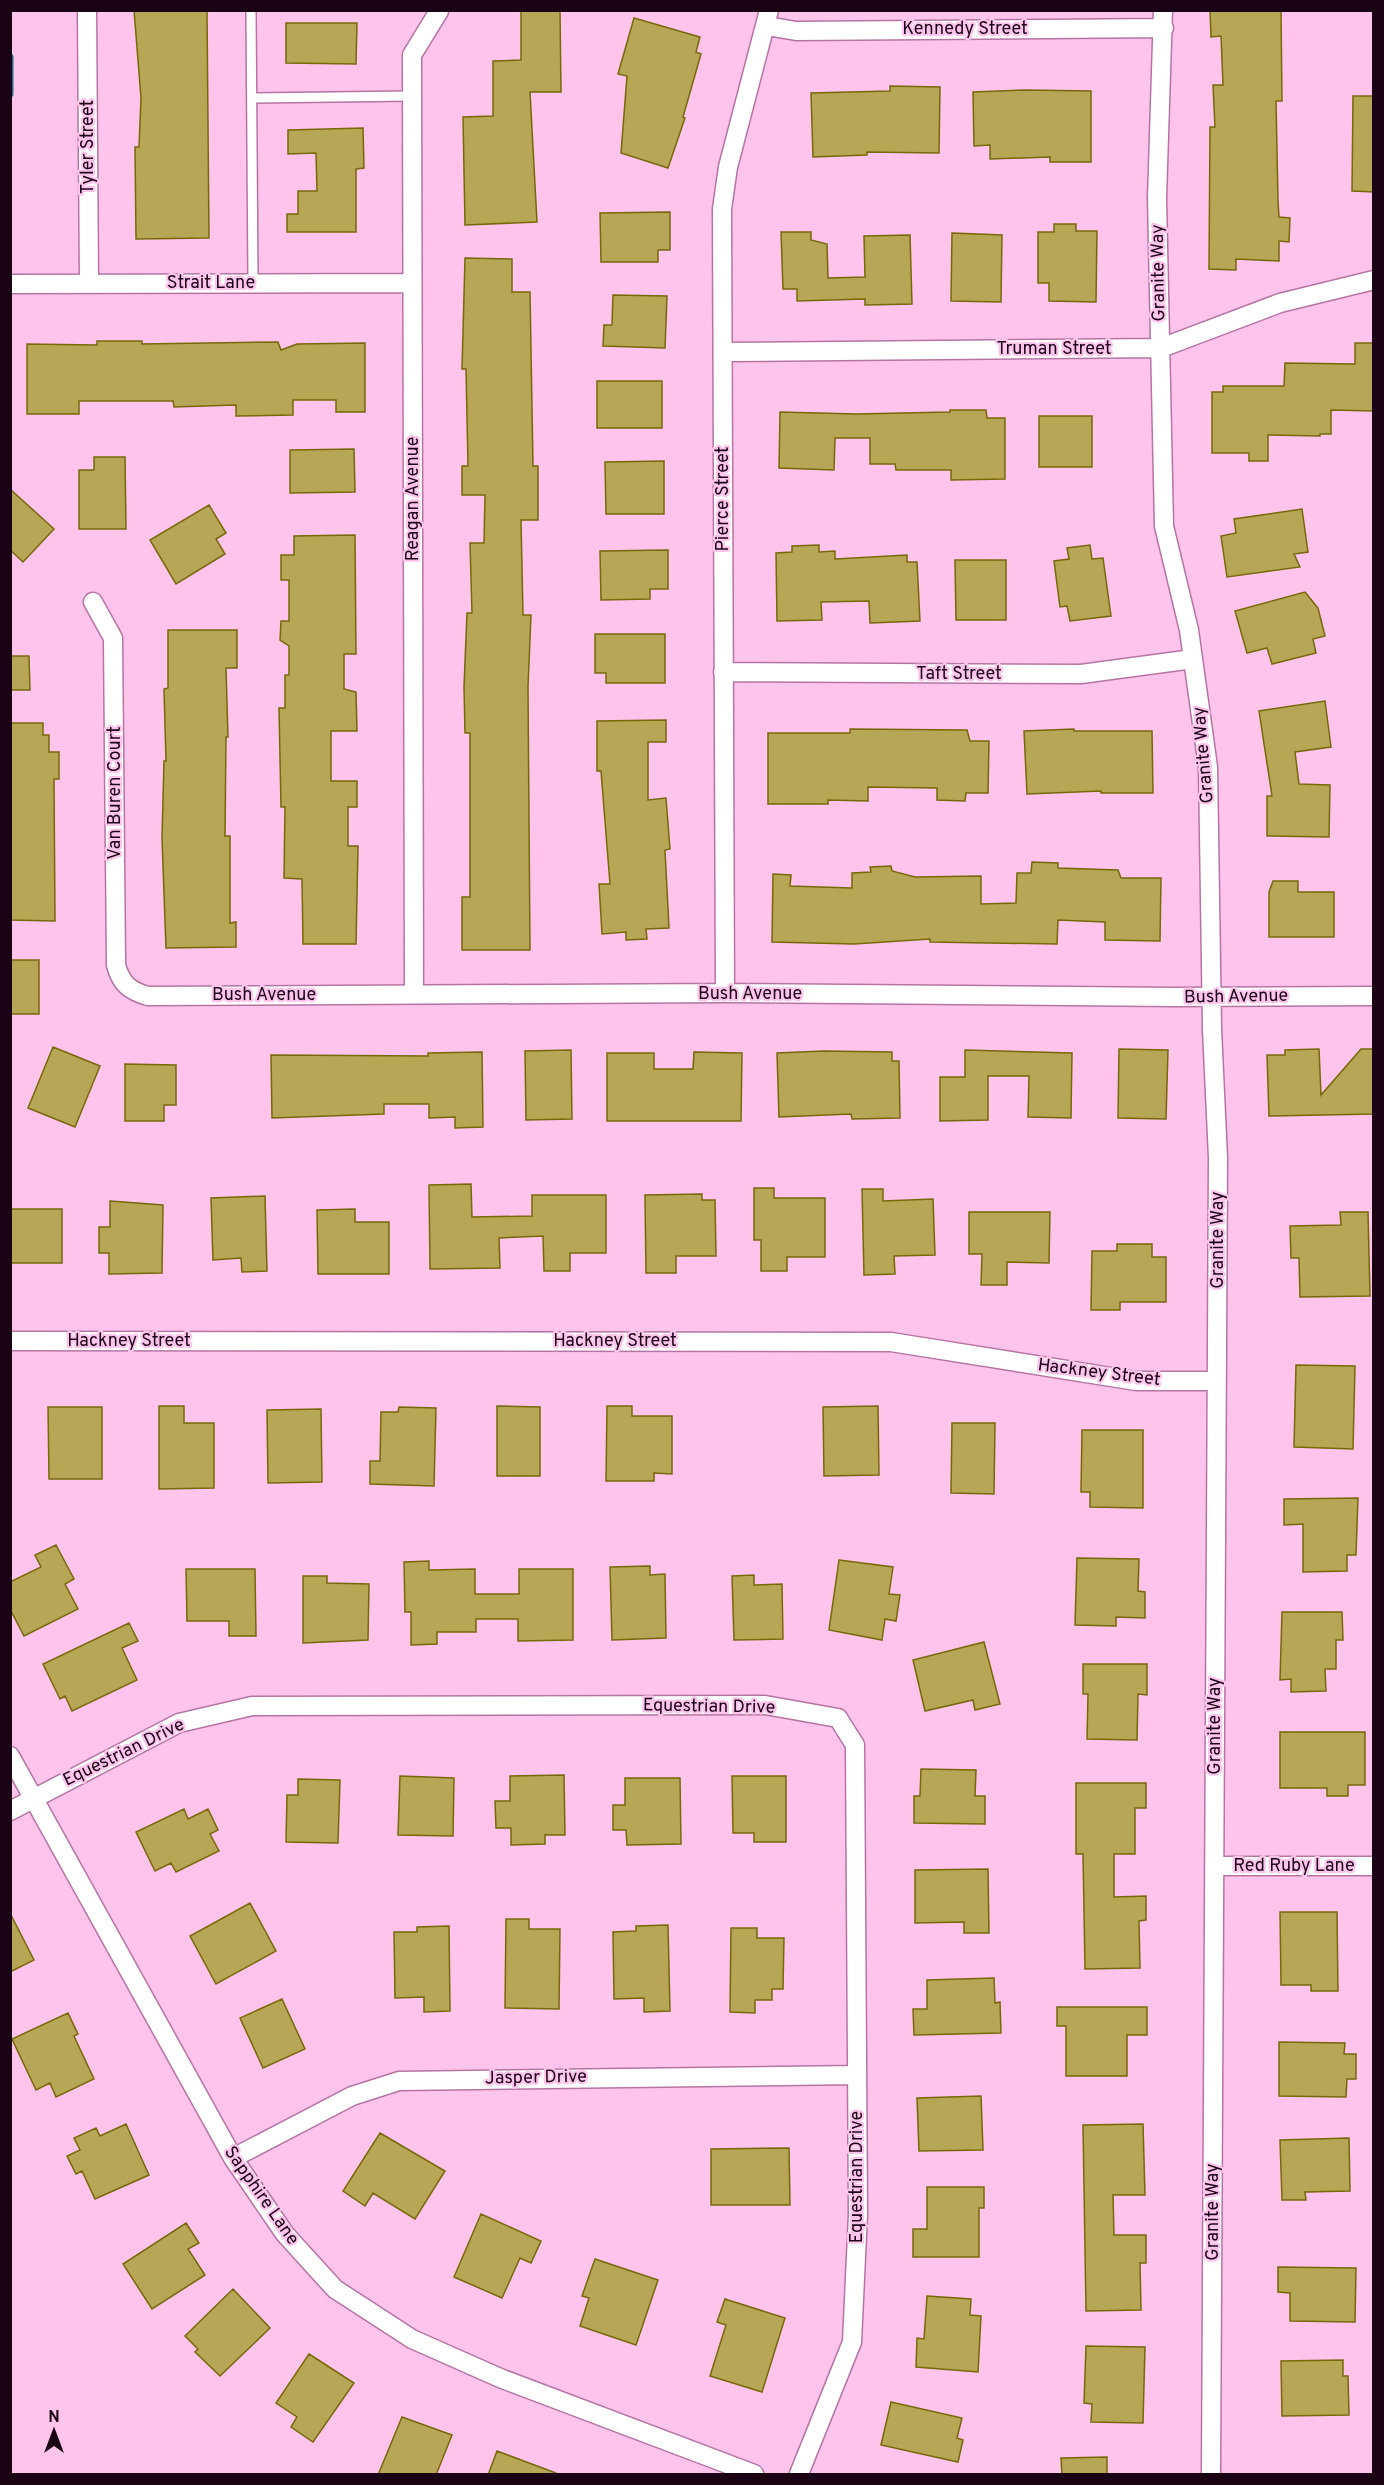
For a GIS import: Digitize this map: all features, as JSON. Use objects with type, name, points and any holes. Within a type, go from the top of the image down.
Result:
[{"type":"street","name":"Tyler Street","points":[[87,10],[89,284]]},
{"type":"street","name":"Reagan Avenue","points":[[414,994],[412,55],[439,11]]},
{"type":"street","name":"Kennedy Street","points":[[768,18],[796,31],[1164,20]]},
{"type":"street","name":"Pierce Street","points":[[725,993],[723,208],[728,167],[768,18]]},
{"type":"street","name":"Granite Way","points":[[1164,20],[1157,198],[1164,526],[1190,630],[1208,766],[1212,997],[1218,1158],[1211,2475]]},
{"type":"street","name":"Truman Street","points":[[723,352],[1161,348],[1280,303],[1374,280]]},
{"type":"street","name":"Strait Lane","points":[[10,284],[412,283]]},
{"type":"street","name":"Van Buren Court","points":[[93,602],[114,638],[116,965],[119,977],[127,987]]},
{"type":"street","name":"Taft Street","points":[[723,672],[1081,674],[1193,658]]},
{"type":"street","name":"Bush Avenue","points":[[127,987],[148,996],[725,993],[1374,996]]},
{"type":"street","name":"Hackney Street","points":[[10,1341],[891,1342],[1136,1381],[1217,1381]]},
{"type":"street","name":"Equestrian Drive","points":[[10,1811],[179,1723],[252,1706],[765,1705],[838,1718],[855,1745],[858,2214],[852,2342],[799,2475]]},
{"type":"street","name":"Sapphire Lane","points":[[10,1756],[232,2158],[285,2234],[336,2289],[412,2339],[522,2386],[754,2475]]},
{"type":"street","name":"Red Ruby Lane","points":[[1214,1866],[1374,1866]]},
{"type":"street","name":"Jasper Drive","points":[[232,2158],[352,2096],[399,2081],[857,2074]]},
{"type":"lane","points":[[251,10],[253,282]]},
{"type":"lane","points":[[252,98],[411,96]]},
{"type":"building","points":[[134,10],[207,10],[209,238],[136,239],[135,147],[139,147],[141,98]]},
{"type":"building","points":[[521,10],[560,10],[561,92],[530,92],[537,222],[465,225],[463,117],[493,116],[493,61],[521,60]]},
{"type":"building","points":[[1210,10],[1281,10],[1282,101],[1276,101],[1278,201],[1279,217],[1290,218],[1289,242],[1279,241],[1279,261],[1236,259],[1236,270],[1209,269],[1210,127],[1215,127],[1213,85],[1223,85],[1221,36],[1211,37]]},
{"type":"building","points":[[634,18],[700,37],[696,52],[701,54],[683,117],[685,118],[668,168],[621,153],[627,76],[618,74]]},
{"type":"building","points":[[286,23],[357,23],[356,64],[286,63]]},
{"type":"building","points":[[890,86],[940,87],[939,153],[867,152],[867,155],[813,157],[811,93],[890,91]]},
{"type":"building","points":[[1091,91],[1091,162],[1050,162],[1050,157],[990,159],[990,145],[974,146],[973,92]]},
{"type":"building","points":[[1353,96],[1374,96],[1374,192],[1352,191]]},
{"type":"building","points":[[363,128],[364,168],[356,169],[356,232],[287,232],[287,214],[298,214],[298,191],[317,191],[316,153],[288,154],[288,130]]},
{"type":"building","points":[[670,212],[670,250],[658,250],[658,262],[601,262],[600,213]]},
{"type":"building","points":[[1054,224],[1076,224],[1076,231],[1097,231],[1096,302],[1049,301],[1049,283],[1038,283],[1038,232],[1054,232]]},
{"type":"building","points":[[781,232],[811,232],[811,240],[827,244],[828,278],[865,277],[864,236],[910,235],[912,304],[865,305],[865,299],[797,301],[797,289],[783,289]]},
{"type":"building","points":[[952,233],[1002,235],[1001,302],[951,301]]},
{"type":"building","points":[[465,258],[512,259],[512,292],[530,292],[533,466],[538,466],[538,520],[521,520],[523,615],[531,615],[528,687],[530,950],[462,950],[462,897],[470,897],[470,733],[465,733],[464,687],[467,613],[472,613],[470,543],[484,543],[485,495],[462,495],[462,466],[468,466],[466,369],[462,369]]},
{"type":"building","points":[[613,295],[667,296],[665,348],[603,346],[604,325],[612,325]]},
{"type":"building","points":[[97,341],[142,341],[142,344],[278,342],[281,350],[297,344],[365,343],[365,412],[336,412],[336,400],[293,400],[293,415],[236,416],[236,405],[174,407],[173,401],[79,401],[79,414],[27,414],[27,344],[97,345]]},
{"type":"building","points":[[1355,343],[1374,343],[1374,411],[1331,410],[1331,434],[1320,434],[1320,436],[1268,435],[1268,461],[1249,461],[1249,453],[1212,453],[1212,392],[1223,392],[1223,386],[1284,386],[1285,363],[1355,364]]},
{"type":"building","points":[[597,381],[662,381],[662,428],[597,428]]},
{"type":"building","points":[[950,410],[986,410],[987,418],[1005,418],[1005,479],[951,480],[951,470],[896,470],[895,464],[870,464],[870,438],[835,438],[834,470],[779,468],[780,412],[856,414],[950,412]]},
{"type":"building","points":[[1039,416],[1092,416],[1092,467],[1039,467]]},
{"type":"building","points":[[354,449],[355,492],[290,493],[290,450]]},
{"type":"building","points":[[94,457],[125,457],[126,529],[79,529],[79,470],[94,470]]},
{"type":"building","points":[[664,461],[664,514],[606,514],[605,462]]},
{"type":"building","points":[[10,489],[54,529],[23,562],[10,550]]},
{"type":"building","points":[[209,505],[226,533],[216,539],[225,554],[176,584],[150,540]]},
{"type":"building","points":[[1302,509],[1308,552],[1294,554],[1300,567],[1227,577],[1221,536],[1236,533],[1234,519]]},
{"type":"building","points":[[355,535],[356,654],[344,654],[344,689],[356,692],[357,731],[331,731],[331,781],[357,781],[357,807],[348,807],[348,846],[358,846],[356,944],[303,944],[302,879],[284,878],[285,807],[281,807],[279,708],[285,708],[285,675],[289,675],[289,646],[280,640],[281,621],[289,621],[289,580],[281,580],[281,555],[294,555],[294,536]]},
{"type":"building","points":[[819,545],[819,552],[835,551],[835,559],[907,555],[907,562],[917,562],[920,621],[870,623],[869,601],[821,602],[822,620],[777,621],[776,553],[792,552],[792,546]]},
{"type":"building","points":[[1090,545],[1092,559],[1103,558],[1111,616],[1070,621],[1067,606],[1060,607],[1054,561],[1069,559],[1067,548]]},
{"type":"building","points":[[668,550],[668,589],[650,589],[650,599],[601,600],[600,551]]},
{"type":"building","points":[[955,560],[1006,560],[1006,620],[956,620]]},
{"type":"building","points":[[1305,592],[1318,608],[1325,636],[1313,639],[1316,653],[1272,664],[1267,648],[1247,653],[1235,611]]},
{"type":"building","points":[[168,630],[237,630],[237,668],[226,668],[228,737],[226,737],[225,836],[230,836],[230,923],[236,922],[236,947],[166,948],[162,838],[164,761],[166,761],[164,689],[168,688]]},
{"type":"building","points":[[595,634],[665,634],[665,683],[606,683],[606,673],[595,673]]},
{"type":"building","points":[[10,656],[29,656],[30,690],[10,690]]},
{"type":"building","points":[[1325,701],[1331,747],[1295,752],[1299,784],[1330,785],[1329,837],[1267,836],[1267,796],[1272,796],[1259,711]]},
{"type":"building","points":[[666,720],[666,742],[648,742],[648,800],[666,798],[670,849],[665,850],[669,928],[646,929],[647,939],[626,940],[626,932],[602,934],[599,884],[610,884],[601,771],[597,771],[597,721]]},
{"type":"building","points":[[10,723],[43,723],[43,735],[49,735],[49,752],[59,752],[59,779],[54,779],[55,921],[10,920]]},
{"type":"building","points":[[850,729],[967,730],[970,741],[989,741],[988,793],[966,793],[965,801],[937,800],[937,788],[868,787],[868,801],[828,800],[828,804],[768,804],[768,733],[850,733]]},
{"type":"building","points":[[1074,729],[1074,731],[1152,731],[1153,793],[1101,793],[1101,791],[1027,794],[1024,731]]},
{"type":"building","points":[[1032,862],[1058,863],[1058,868],[1118,870],[1121,878],[1161,878],[1160,941],[1105,940],[1105,922],[1058,920],[1057,944],[930,942],[930,939],[854,944],[772,942],[773,874],[791,875],[790,886],[852,888],[852,873],[871,872],[870,867],[891,866],[892,871],[915,877],[981,876],[981,904],[1016,903],[1017,873],[1031,873]]},
{"type":"building","points":[[1273,881],[1298,881],[1298,892],[1334,892],[1334,937],[1269,937],[1269,892]]},
{"type":"building","points":[[10,960],[39,960],[39,1014],[10,1014]]},
{"type":"building","points":[[53,1047],[100,1066],[75,1127],[28,1108]]},
{"type":"building","points":[[1119,1049],[1168,1050],[1166,1119],[1118,1118]]},
{"type":"building","points":[[1319,1049],[1321,1095],[1361,1049],[1374,1049],[1374,1114],[1269,1116],[1267,1055],[1285,1055],[1285,1050]]},
{"type":"building","points":[[571,1050],[572,1119],[526,1120],[525,1051]]},
{"type":"building","points":[[965,1050],[1072,1053],[1071,1118],[1028,1117],[1029,1076],[988,1076],[988,1120],[940,1121],[940,1077],[965,1077]]},
{"type":"building","points":[[482,1052],[483,1127],[455,1128],[455,1117],[429,1118],[429,1104],[384,1104],[384,1114],[272,1118],[271,1055],[428,1056],[428,1053]]},
{"type":"building","points":[[694,1052],[742,1053],[741,1121],[607,1121],[607,1053],[654,1053],[654,1069],[693,1069]]},
{"type":"building","points":[[892,1052],[892,1061],[899,1061],[900,1118],[852,1119],[851,1114],[779,1117],[777,1053]]},
{"type":"building","points":[[125,1064],[176,1065],[176,1105],[164,1105],[164,1121],[125,1121]]},
{"type":"building","points":[[471,1184],[472,1217],[532,1216],[532,1195],[606,1195],[606,1253],[570,1253],[570,1271],[544,1271],[543,1236],[499,1238],[500,1268],[430,1269],[429,1185]]},
{"type":"building","points":[[754,1188],[774,1188],[774,1198],[825,1198],[825,1257],[787,1257],[787,1271],[761,1271],[761,1240],[754,1240]]},
{"type":"building","points":[[862,1189],[883,1189],[883,1201],[933,1199],[935,1255],[894,1256],[895,1274],[864,1275]]},
{"type":"building","points":[[702,1194],[702,1200],[715,1200],[716,1256],[676,1256],[676,1273],[646,1273],[645,1195]]},
{"type":"building","points":[[265,1196],[267,1271],[242,1272],[241,1258],[213,1260],[211,1198]]},
{"type":"building","points":[[110,1201],[163,1205],[162,1273],[109,1274],[109,1253],[99,1253],[99,1227],[110,1227]]},
{"type":"building","points":[[10,1209],[62,1209],[62,1263],[10,1263]]},
{"type":"building","points":[[355,1209],[355,1222],[389,1222],[389,1274],[318,1274],[317,1210]]},
{"type":"building","points":[[969,1212],[1050,1212],[1049,1263],[1007,1262],[1007,1285],[981,1285],[982,1254],[969,1254]]},
{"type":"building","points":[[1340,1212],[1368,1212],[1370,1296],[1300,1297],[1299,1258],[1291,1258],[1290,1226],[1341,1225]]},
{"type":"building","points":[[1117,1244],[1152,1244],[1152,1257],[1166,1257],[1166,1302],[1120,1302],[1120,1310],[1091,1310],[1092,1251],[1117,1251]]},
{"type":"building","points":[[1296,1365],[1355,1366],[1353,1449],[1294,1447]]},
{"type":"building","points":[[159,1406],[184,1406],[184,1423],[214,1423],[214,1488],[159,1489]]},
{"type":"building","points":[[497,1406],[540,1407],[540,1476],[497,1476]]},
{"type":"building","points":[[607,1406],[632,1406],[632,1416],[672,1416],[672,1474],[654,1473],[654,1481],[606,1481]]},
{"type":"building","points":[[878,1406],[879,1475],[824,1476],[823,1407]]},
{"type":"building","points":[[48,1407],[102,1407],[102,1479],[49,1479]]},
{"type":"building","points":[[399,1407],[436,1408],[434,1486],[370,1484],[370,1461],[380,1461],[381,1412],[398,1412]]},
{"type":"building","points":[[321,1409],[322,1482],[268,1483],[267,1410]]},
{"type":"building","points":[[952,1423],[995,1423],[994,1494],[951,1493]]},
{"type":"building","points":[[1082,1430],[1143,1430],[1143,1508],[1090,1507],[1090,1492],[1081,1492]]},
{"type":"building","points":[[1358,1498],[1356,1555],[1347,1555],[1347,1571],[1303,1572],[1303,1524],[1284,1525],[1284,1499]]},
{"type":"building","points":[[56,1545],[74,1579],[65,1584],[78,1609],[24,1636],[10,1609],[10,1582],[41,1567],[35,1555]]},
{"type":"building","points":[[1077,1558],[1139,1559],[1138,1591],[1145,1592],[1145,1618],[1116,1617],[1116,1626],[1075,1625]]},
{"type":"building","points":[[839,1560],[893,1567],[889,1594],[900,1595],[896,1621],[885,1619],[882,1640],[829,1630]]},
{"type":"building","points":[[429,1561],[429,1570],[475,1569],[475,1594],[519,1594],[519,1569],[573,1569],[573,1640],[518,1641],[518,1619],[476,1619],[476,1632],[437,1632],[437,1644],[411,1645],[411,1612],[405,1612],[404,1562]]},
{"type":"building","points":[[650,1566],[650,1575],[665,1574],[666,1638],[612,1640],[610,1567]]},
{"type":"building","points":[[186,1569],[255,1569],[256,1636],[229,1636],[229,1621],[187,1621]]},
{"type":"building","points":[[754,1575],[754,1585],[782,1584],[783,1639],[734,1640],[732,1576]]},
{"type":"building","points":[[303,1576],[327,1576],[327,1583],[369,1584],[368,1640],[303,1643]]},
{"type":"building","points":[[1282,1612],[1342,1612],[1343,1640],[1336,1640],[1336,1669],[1325,1669],[1326,1691],[1291,1692],[1291,1679],[1280,1680]]},
{"type":"building","points":[[129,1623],[138,1641],[122,1648],[137,1680],[72,1711],[65,1696],[60,1699],[43,1664]]},
{"type":"building","points":[[984,1642],[1000,1704],[975,1710],[973,1700],[925,1711],[913,1660]]},
{"type":"building","points":[[1083,1664],[1147,1664],[1147,1695],[1138,1694],[1137,1740],[1087,1739],[1088,1694],[1083,1694]]},
{"type":"building","points":[[1280,1732],[1365,1732],[1365,1785],[1348,1785],[1348,1796],[1327,1796],[1327,1788],[1280,1788]]},
{"type":"building","points":[[921,1769],[976,1770],[975,1796],[985,1796],[985,1824],[914,1823],[914,1796],[920,1796]]},
{"type":"building","points":[[564,1775],[565,1835],[545,1835],[545,1844],[511,1845],[511,1828],[496,1828],[495,1801],[510,1801],[510,1776]]},
{"type":"building","points":[[400,1776],[454,1778],[453,1836],[398,1835]]},
{"type":"building","points":[[732,1776],[786,1776],[786,1842],[754,1842],[754,1833],[733,1833]]},
{"type":"building","points":[[625,1778],[680,1778],[681,1844],[627,1845],[626,1830],[613,1830],[613,1805],[625,1805]]},
{"type":"building","points":[[298,1779],[340,1780],[338,1843],[286,1842],[287,1795],[298,1795]]},
{"type":"building","points":[[1076,1783],[1146,1783],[1146,1808],[1135,1808],[1135,1854],[1114,1854],[1114,1897],[1146,1896],[1146,1920],[1139,1921],[1140,1968],[1085,1969],[1083,1854],[1076,1854]]},
{"type":"building","points":[[184,1809],[188,1819],[208,1809],[218,1830],[210,1834],[219,1851],[176,1872],[171,1863],[155,1871],[136,1832]]},
{"type":"building","points":[[988,1869],[989,1933],[964,1933],[964,1922],[915,1923],[915,1870]]},
{"type":"building","points":[[250,1903],[276,1951],[216,1984],[190,1936]]},
{"type":"building","points":[[1280,1912],[1337,1912],[1338,1991],[1311,1991],[1311,1985],[1281,1985]]},
{"type":"building","points":[[10,1913],[34,1960],[10,1972]]},
{"type":"building","points":[[506,1919],[529,1919],[529,1929],[560,1929],[559,2009],[505,2008]]},
{"type":"building","points":[[668,1925],[670,2011],[644,2012],[644,1998],[614,1999],[613,1932],[636,1931],[636,1926]]},
{"type":"building","points":[[449,1926],[450,2011],[424,2012],[424,1997],[395,1998],[394,1932],[417,1932],[417,1927]]},
{"type":"building","points":[[731,1928],[757,1928],[757,1938],[784,1938],[783,1989],[772,1989],[772,2000],[755,2000],[755,2013],[730,2012]]},
{"type":"building","points":[[994,1978],[995,2003],[1000,2002],[1001,2033],[914,2035],[913,2009],[927,2009],[927,1980]]},
{"type":"building","points":[[282,1999],[305,2049],[263,2068],[240,2018]]},
{"type":"building","points":[[1057,2007],[1147,2007],[1147,2035],[1127,2035],[1127,2076],[1066,2076],[1066,2026],[1057,2026]]},
{"type":"building","points":[[68,2013],[78,2034],[74,2036],[94,2079],[56,2097],[50,2083],[36,2090],[12,2039]]},
{"type":"building","points":[[1279,2042],[1345,2043],[1344,2054],[1356,2054],[1356,2079],[1347,2079],[1346,2097],[1279,2096]]},
{"type":"building","points":[[981,2096],[983,2150],[919,2151],[917,2098]]},
{"type":"building","points":[[126,2124],[149,2175],[95,2199],[82,2171],[76,2174],[67,2156],[80,2150],[74,2138],[96,2128],[100,2136]]},
{"type":"building","points":[[1143,2124],[1145,2195],[1113,2195],[1114,2235],[1146,2235],[1146,2263],[1140,2263],[1141,2310],[1086,2311],[1083,2125]]},
{"type":"building","points":[[380,2133],[445,2171],[415,2219],[373,2193],[365,2206],[343,2191]]},
{"type":"building","points":[[1349,2138],[1350,2191],[1305,2192],[1306,2200],[1282,2200],[1280,2140]]},
{"type":"building","points":[[789,2148],[790,2205],[711,2205],[711,2149]]},
{"type":"building","points":[[927,2187],[984,2187],[984,2208],[979,2208],[979,2257],[913,2257],[913,2229],[927,2229]]},
{"type":"building","points":[[481,2214],[541,2241],[531,2263],[520,2258],[502,2298],[454,2277]]},
{"type":"building","points":[[186,2223],[199,2243],[188,2249],[205,2275],[152,2309],[123,2264]]},
{"type":"building","points":[[595,2259],[658,2280],[636,2345],[580,2326],[589,2298],[582,2296]]},
{"type":"building","points":[[1278,2267],[1356,2268],[1355,2322],[1290,2321],[1290,2293],[1278,2292]]},
{"type":"building","points":[[233,2289],[270,2328],[220,2376],[195,2352],[198,2349],[185,2336]]},
{"type":"building","points":[[927,2296],[971,2299],[970,2315],[981,2316],[978,2372],[916,2367],[917,2338],[924,2339]]},
{"type":"building","points":[[725,2299],[785,2318],[762,2392],[710,2376],[726,2325],[717,2322]]},
{"type":"building","points":[[1086,2346],[1145,2347],[1143,2423],[1091,2422],[1092,2404],[1084,2403]]},
{"type":"building","points":[[309,2354],[354,2383],[313,2442],[291,2427],[297,2417],[276,2403]]},
{"type":"building","points":[[1343,2360],[1343,2376],[1348,2376],[1349,2415],[1282,2416],[1281,2361]]},
{"type":"building","points":[[891,2402],[962,2418],[957,2438],[963,2440],[958,2462],[881,2445]]},
{"type":"building","points":[[402,2417],[452,2435],[436,2475],[378,2475]]},
{"type":"building","points":[[497,2451],[556,2473],[556,2475],[488,2475]]},
{"type":"building","points":[[1107,2457],[1107,2475],[1062,2475],[1061,2458]]},
{"type":"waterway","points":[[10,57],[10,94]]}]
